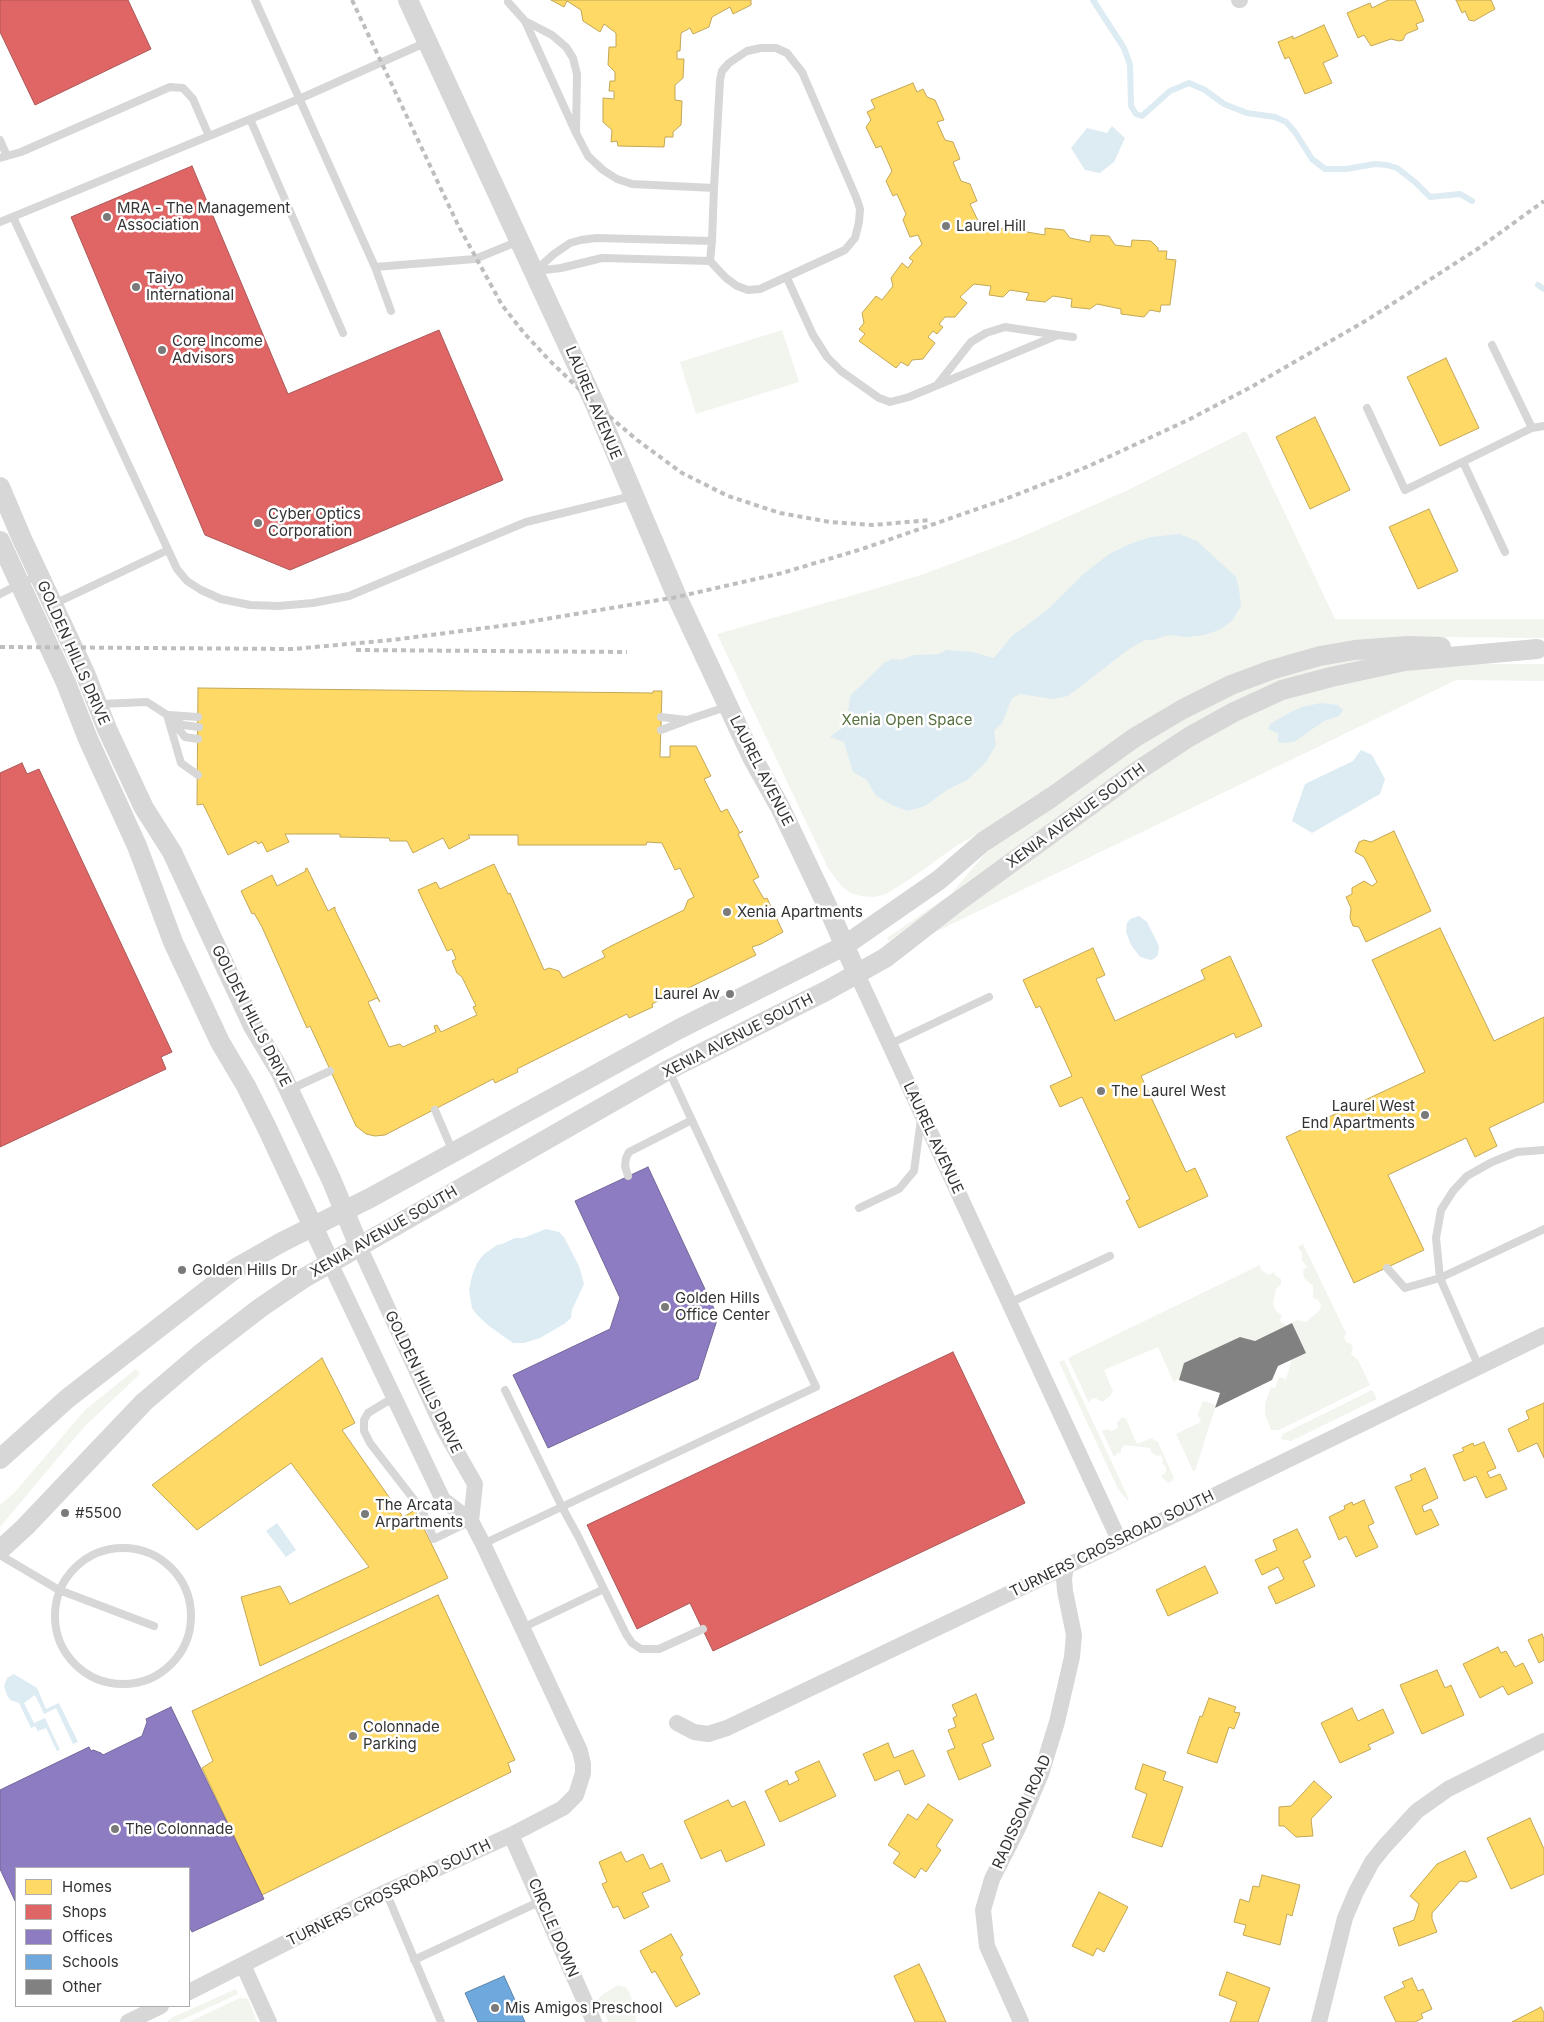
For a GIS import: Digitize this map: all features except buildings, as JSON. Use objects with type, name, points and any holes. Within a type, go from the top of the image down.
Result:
[{"type":"street","name":"LAUREL AVENUE","points":[[408,0],[521,240],[595,404],[677,597],[752,757],[780,807],[1120,1540]]},
{"type":"street","name":"GOLDEN HILLS DRIVE","points":[[0,487],[144,808],[172,852],[253,1026],[280,1071],[442,1428],[475,1484],[471,1521]]},
{"type":"street","name":"GOLDEN HILLS DRIVE","points":[[0,542],[66,683],[88,739],[138,846],[173,942],[220,1042],[263,1119],[443,1500],[471,1521],[580,1751],[583,1764],[580,1785]]},
{"type":"street","name":"XENIA AVENUE SOUTH","points":[[0,1459],[68,1398],[223,1276],[282,1242],[454,1152],[679,1029],[844,946],[939,880],[983,842],[1052,798],[1134,738],[1183,709],[1231,685],[1271,670],[1320,656],[1355,650],[1408,646],[1541,649]]},
{"type":"street","name":"XENIA AVENUE SOUTH","points":[[0,1550],[25,1527],[104,1441],[150,1396],[260,1308],[359,1246],[668,1070],[819,995],[885,958],[952,906],[1136,772],[1189,737],[1234,712],[1282,690],[1331,676],[1395,663],[1541,649]]},
{"type":"street","name":"TURNERS CROSSROAD SOUTH","points":[[677,1723],[694,1732],[708,1734],[727,1728],[1066,1567],[1544,1335]]},
{"type":"street","name":"RADISSON ROAD","points":[[1021,2022],[987,1946],[983,1910],[992,1879],[1019,1826],[1041,1774],[1057,1722],[1072,1657],[1074,1635],[1065,1590],[1064,1578],[1066,1567]]},
{"type":"street","points":[[1319,2022],[1345,1918],[1372,1862],[1384,1847],[1417,1811],[1448,1789],[1544,1741]]},
{"type":"street","name":"TURNERS CROSSROAD SOUTH","points":[[190,1992],[386,1892],[511,1835],[563,1808],[576,1795],[580,1785]]},
{"type":"street","name":"CIRCLE DOWN","points":[[511,1835],[594,2022]]},
{"type":"street","points":[[243,1965],[268,2022]]},
{"type":"street","points":[[132,2021],[158,2007]]},
{"type":"lane","points":[[255,0],[375,267],[391,312]]},
{"type":"lane","points":[[508,2],[525,21],[588,156],[603,170],[616,179],[632,184],[714,188]]},
{"type":"lane","points":[[525,21],[552,35],[566,47],[573,58],[577,74],[576,133]]},
{"type":"lane","points":[[0,222],[299,99],[427,42]]},
{"type":"lane","points":[[535,271],[561,268],[602,258],[710,261],[726,278],[737,286],[748,290],[760,289],[787,278],[845,250],[855,238],[860,209],[802,72],[787,53],[776,48],[761,48],[747,51],[729,63],[722,71],[710,261]]},
{"type":"lane","points":[[0,140],[4,157],[20,152],[170,87],[183,88],[193,99],[209,136]]},
{"type":"lane","points":[[250,119],[343,333]]},
{"type":"lane","points":[[13,217],[177,569],[187,581],[221,599],[250,605],[278,606],[314,603],[349,596],[526,522],[633,495]]},
{"type":"lane","points":[[535,271],[570,243],[581,240],[596,238],[712,241]]},
{"type":"lane","points":[[375,267],[475,259],[521,240]]},
{"type":"lane","points":[[787,278],[813,335],[827,357],[879,398],[890,402],[909,397],[1058,335]]},
{"type":"lane","points":[[937,385],[972,342],[986,333],[1005,327],[1073,337]]},
{"type":"lane","points":[[1492,345],[1532,428]]},
{"type":"lane","points":[[1366,408],[1405,490],[1532,428],[1544,426]]},
{"type":"lane","points":[[1463,462],[1504,552]]},
{"type":"lane","points":[[53,605],[168,550]]},
{"type":"lane","points":[[0,594],[38,575]]},
{"type":"lane","points":[[98,704],[146,702],[183,725],[198,727]]},
{"type":"lane","points":[[660,730],[728,706]]},
{"type":"lane","points":[[167,715],[198,717]]},
{"type":"lane","points":[[167,715],[185,737],[198,739]]},
{"type":"lane","points":[[167,715],[181,763],[198,775]]},
{"type":"lane","points":[[661,717],[687,720]]},
{"type":"lane","points":[[890,1044],[989,997]]},
{"type":"lane","points":[[289,1090],[330,1070]]},
{"type":"lane","points":[[483,1544],[816,1386],[668,1070]]},
{"type":"lane","points":[[435,1110],[454,1152]]},
{"type":"lane","points":[[859,1208],[899,1189],[914,1171],[922,1114]]},
{"type":"lane","points":[[628,1176],[625,1166],[629,1152],[692,1120]]},
{"type":"lane","points":[[1479,1367],[1440,1278],[1436,1238],[1441,1210],[1453,1190],[1467,1176],[1492,1162],[1517,1152],[1544,1150]]},
{"type":"lane","points":[[1387,1268],[1405,1288],[1440,1278],[1544,1230]]},
{"type":"lane","points":[[1009,1303],[1110,1256]]},
{"type":"lane","points":[[505,1390],[562,1507],[632,1643],[641,1649],[659,1649],[703,1629]]},
{"type":"lane","points":[[396,1400],[386,1402],[368,1413],[364,1420],[364,1431],[370,1443],[422,1510],[434,1539],[471,1521]]},
{"type":"lane","points":[[120,1548],[134,1549],[150,1554],[163,1561],[175,1572],[184,1586],[190,1602],[191,1624],[186,1643],[172,1664],[152,1678],[130,1684],[109,1683],[92,1678],[73,1664],[62,1648],[55,1628],[54,1609],[59,1590],[72,1570],[86,1558],[101,1551],[120,1548]]},
{"type":"lane","points":[[0,1555],[59,1590],[154,1626]]},
{"type":"lane","points":[[522,1628],[604,1590]]},
{"type":"lane","points":[[386,1892],[441,2022]]},
{"type":"lane","points":[[414,1960],[541,1901]]},
{"type":"green space","points":[[782,330],[799,382],[696,414],[680,362]]},
{"type":"green space","name":"Xenia Open Space","points":[[1246,431],[1335,619],[1544,619],[1544,638],[1434,637],[1297,655],[956,846],[886,894],[874,897],[861,896],[851,893],[841,886],[828,868],[717,634],[924,574],[1019,538],[1128,490]]},
{"type":"green space","points":[[1357,656],[1369,659],[1301,678],[1037,836],[889,941],[887,938],[951,894],[993,847],[1156,731],[1246,687]]},
{"type":"green space","points":[[1441,664],[1544,664],[1544,681],[1456,680],[927,936],[1167,759],[1224,724],[1303,692]]},
{"type":"green space","points":[[1303,1244],[1346,1333],[1344,1337],[1346,1342],[1351,1344],[1353,1349],[1351,1354],[1358,1360],[1370,1385],[1279,1430],[1271,1430],[1265,1414],[1265,1404],[1271,1387],[1275,1388],[1279,1377],[1286,1379],[1292,1359],[1306,1353],[1292,1323],[1297,1320],[1306,1322],[1320,1310],[1321,1305],[1318,1300],[1313,1298],[1313,1286],[1304,1278],[1303,1270],[1307,1267],[1302,1260],[1302,1253],[1298,1247]]},
{"type":"green space","points":[[1260,1265],[1261,1270],[1269,1275],[1274,1272],[1281,1279],[1281,1284],[1276,1289],[1273,1303],[1276,1311],[1282,1315],[1280,1321],[1287,1326],[1255,1341],[1240,1337],[1184,1363],[1179,1380],[1176,1379],[1174,1383],[1158,1347],[1104,1370],[1113,1391],[1102,1402],[1095,1398],[1091,1399],[1089,1403],[1068,1358]]},
{"type":"green space","points":[[1064,1360],[1129,1502],[1118,1489],[1059,1362]]},
{"type":"green space","points":[[136,1369],[140,1374],[84,1427],[0,1527],[0,1505],[15,1492],[85,1410]]},
{"type":"green space","points":[[1372,1390],[1377,1399],[1291,1441],[1281,1439],[1283,1434]]},
{"type":"green space","points":[[1203,1401],[1216,1405],[1195,1471],[1193,1471],[1176,1434],[1201,1422],[1198,1414]]},
{"type":"green space","points":[[1122,1417],[1126,1419],[1137,1444],[1151,1438],[1158,1442],[1174,1478],[1172,1481],[1168,1483],[1161,1476],[1166,1472],[1166,1467],[1162,1463],[1163,1459],[1160,1454],[1158,1457],[1151,1452],[1150,1448],[1125,1445],[1121,1449],[1121,1453],[1114,1457],[1102,1431],[1107,1429],[1111,1431],[1118,1428],[1117,1423]]},
{"type":"green space","points":[[618,1985],[625,1987],[629,1991],[636,2013],[636,2022],[608,2022],[598,2000],[602,1995]]},
{"type":"green space","points":[[236,1989],[238,1994],[177,2022],[168,2022],[173,2017]]},
{"type":"green space","points":[[240,1998],[248,1999],[257,2022],[189,2022]]},
{"type":"shaded area","points":[[1112,126],[1125,138],[1114,162],[1100,173],[1085,170],[1071,148],[1087,128],[1107,133]]},
{"type":"shaded area","points":[[1179,534],[1197,541],[1236,577],[1241,606],[1232,621],[1219,630],[1204,635],[1186,637],[1169,635],[1153,640],[1145,640],[1129,649],[1068,696],[1053,699],[1020,694],[1012,698],[1002,723],[994,731],[996,745],[986,762],[967,780],[947,790],[925,806],[908,811],[876,796],[867,780],[853,772],[844,742],[830,737],[841,729],[848,713],[850,696],[884,663],[892,659],[900,660],[914,655],[938,654],[947,650],[972,652],[994,658],[1012,636],[1046,611],[1086,572],[1109,554],[1151,537]]},
{"type":"shaded area","points":[[1321,703],[1338,705],[1343,710],[1339,716],[1324,721],[1294,742],[1278,742],[1278,733],[1268,729],[1270,724],[1287,714],[1302,707]]},
{"type":"shaded area","points":[[1361,750],[1372,755],[1385,779],[1380,794],[1312,833],[1292,821],[1305,784],[1353,761]]},
{"type":"shaded area","points":[[1139,916],[1147,922],[1159,946],[1158,955],[1151,960],[1140,957],[1131,945],[1126,932],[1127,923],[1130,919]]},
{"type":"shaded area","points":[[546,1229],[559,1232],[564,1237],[579,1266],[584,1284],[572,1310],[571,1318],[564,1324],[540,1338],[524,1343],[513,1343],[489,1326],[472,1308],[469,1290],[472,1276],[477,1263],[484,1254],[497,1245]]},
{"type":"shaded area","points":[[277,1523],[296,1550],[286,1557],[266,1531]]},
{"type":"shaded area","points":[[14,1674],[37,1688],[46,1709],[59,1703],[78,1742],[73,1744],[56,1708],[44,1714],[35,1695],[24,1703],[34,1723],[45,1718],[60,1750],[57,1751],[46,1728],[38,1731],[35,1726],[31,1728],[19,1703],[10,1700],[4,1686],[7,1678]]},
{"type":"waterway","points":[[1093,0],[1124,48],[1130,65],[1131,106],[1136,114],[1142,116],[1170,91],[1189,83],[1205,90],[1224,104],[1247,113],[1275,117],[1286,122],[1295,132],[1312,159],[1325,169],[1346,169],[1375,164],[1387,165],[1397,168],[1430,197],[1460,194],[1472,201]]},
{"type":"waterway","points":[[1538,285],[1544,289]]},
{"type":"railway","points":[[352,0],[458,225],[502,305],[524,333],[550,361],[595,404],[637,440],[682,473],[728,496],[780,513],[830,522],[873,525],[931,520]]},
{"type":"railway","points":[[0,647],[293,649],[392,640],[516,624],[677,597],[782,573],[862,549],[1003,500],[1089,466],[1188,420],[1253,386],[1367,320],[1479,248],[1544,201]]},
{"type":"railway","points":[[356,650],[627,652]]},
{"type":"place","name":"MRA - The Management Association","points":[[107,217]]},
{"type":"place","name":"Laurel Hill","points":[[946,226]]},
{"type":"place","name":"Taiyo International","points":[[136,287]]},
{"type":"place","name":"Core Income Advisors","points":[[162,350]]},
{"type":"place","name":"Cyber Optics Corporation","points":[[258,523]]},
{"type":"place","name":"Xenia Apartments","points":[[727,912]]},
{"type":"place","name":"Laurel Av","points":[[730,994]]},
{"type":"place","name":"The Laurel West","points":[[1101,1091]]},
{"type":"place","name":"Laurel West End Apartments","points":[[1425,1115]]},
{"type":"place","name":"Golden Hills Dr","points":[[182,1270]]},
{"type":"place","name":"Golden Hills Office Center","points":[[665,1307]]},
{"type":"place","name":"#5500","points":[[65,1513]]},
{"type":"place","name":"The Arcata Arpartments","points":[[365,1514]]},
{"type":"place","name":"Colonnade Parking","points":[[353,1736]]},
{"type":"place","name":"The Colonnade","points":[[115,1829]]},
{"type":"place","name":"Mis Amigos Preschool","points":[[495,2008]]}]
